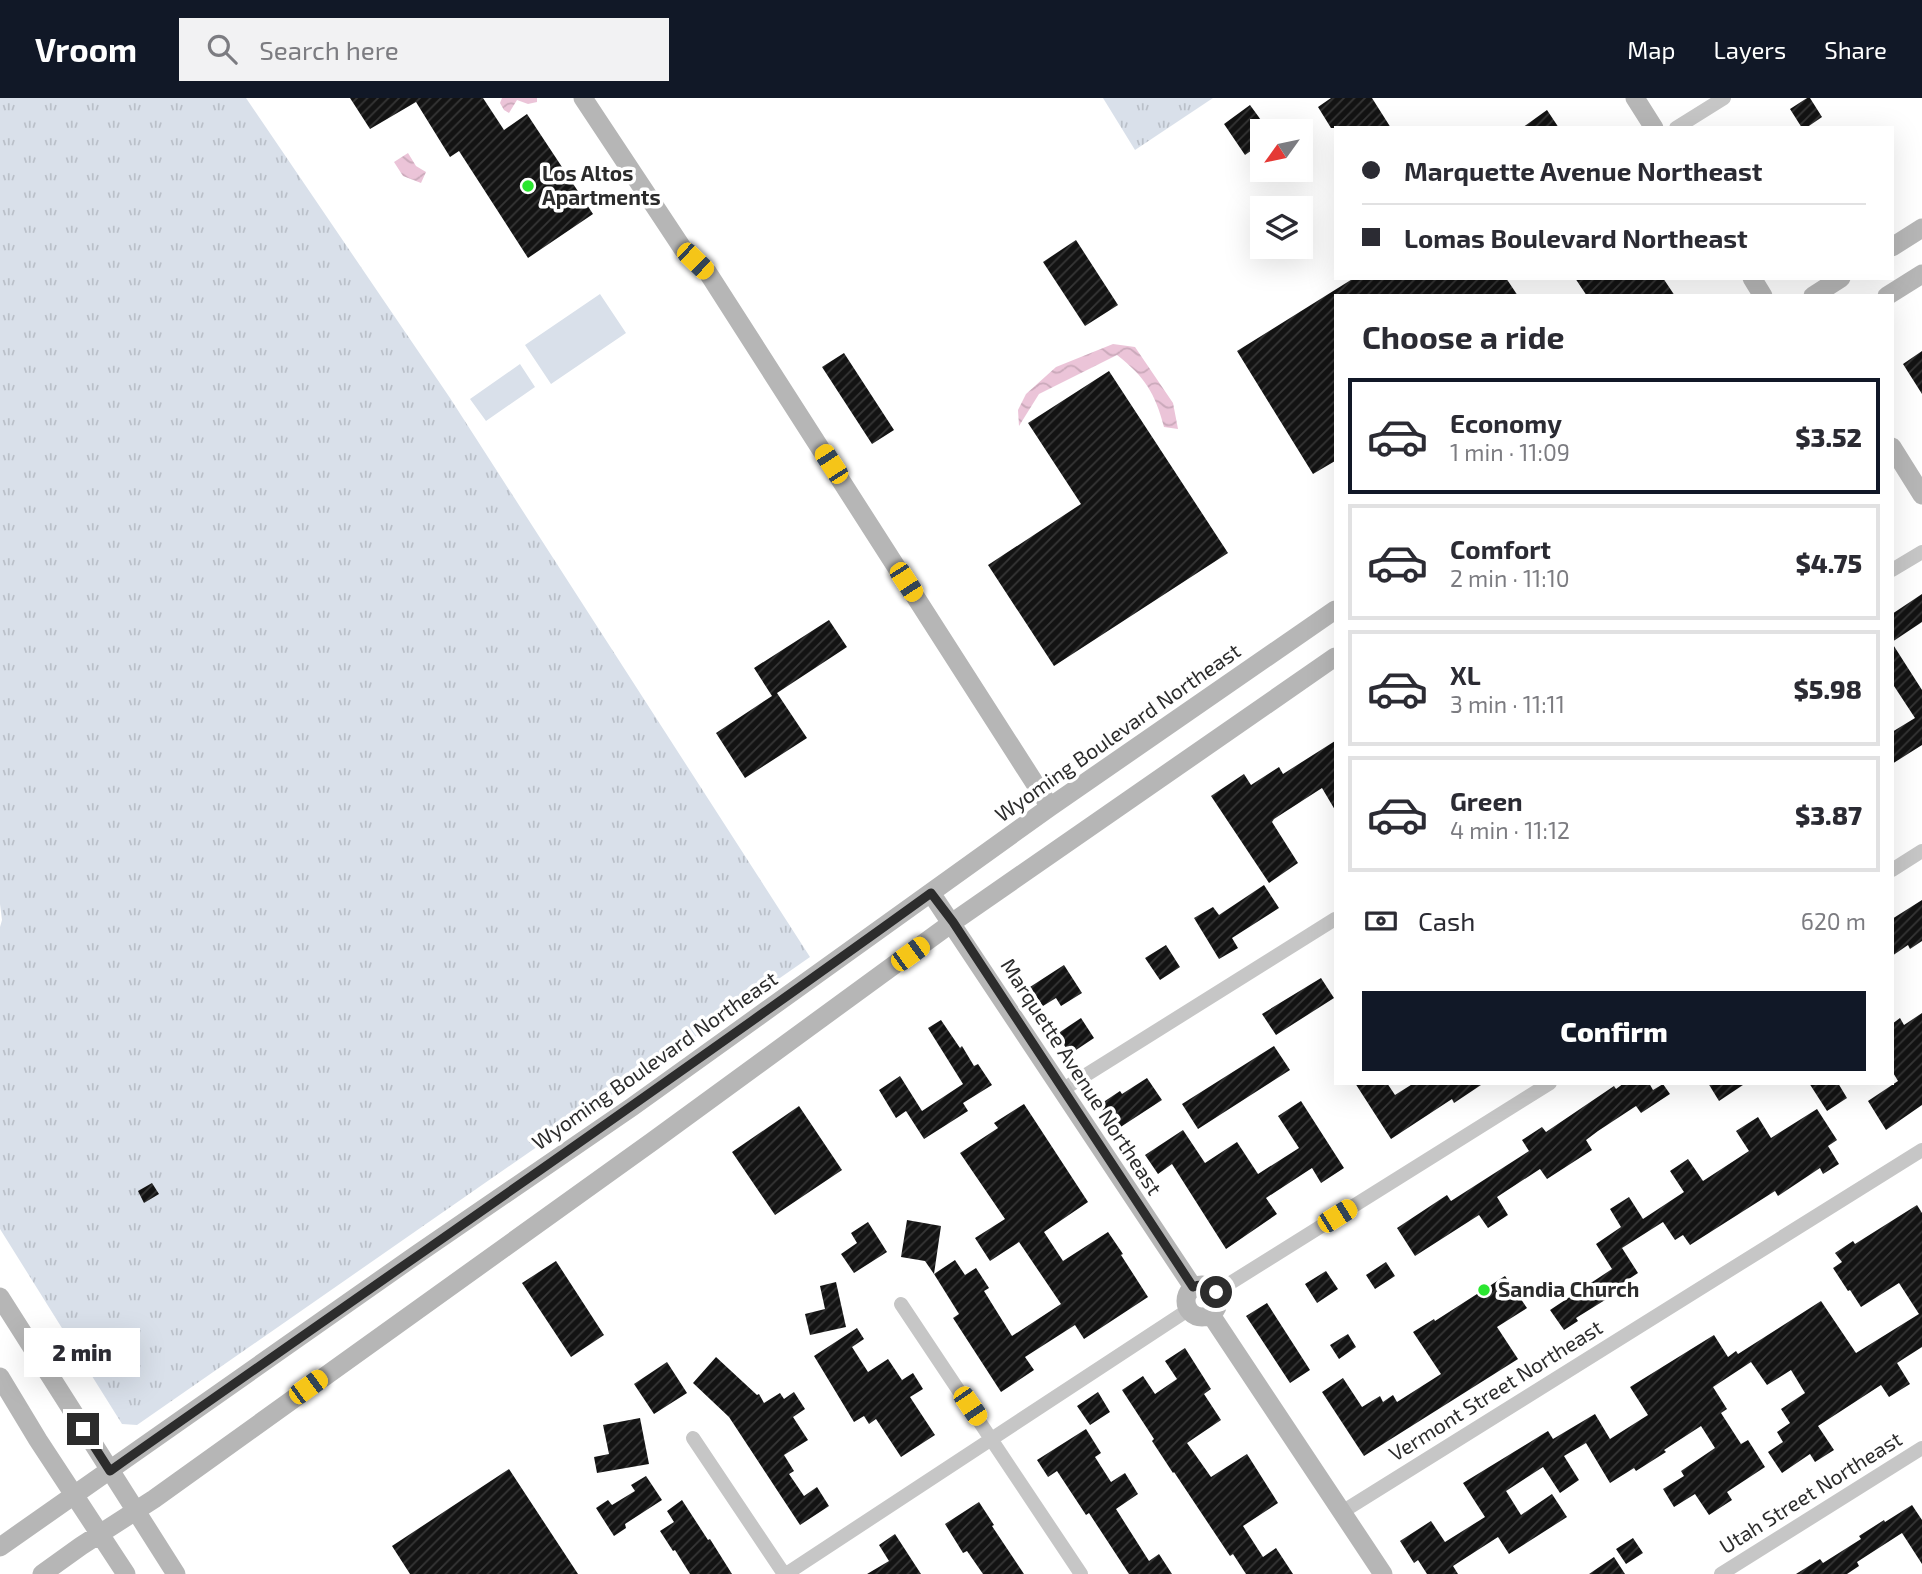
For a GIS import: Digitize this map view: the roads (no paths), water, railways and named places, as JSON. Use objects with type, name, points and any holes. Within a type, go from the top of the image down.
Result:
[{"type":"main road","points":[[583,98],[683,249],[708,273],[1050,807]]},
{"type":"main road","points":[[1635,98],[1653,126]]},
{"type":"main road","points":[[1894,246],[1922,228]]},
{"type":"main road","points":[[1890,294],[1922,274]]},
{"type":"main road","points":[[1816,294],[1838,280]]},
{"type":"main road","points":[[1894,450],[1922,495]]},
{"type":"main road","name":"Wyoming Boulevard Northeast","points":[[0,1547],[632,1107],[1050,807],[1334,611]]},
{"type":"main road","points":[[42,1574],[135,1511],[653,1141],[953,922],[1334,658]]},
{"type":"main road","name":"Marquette Avenue Northeast","points":[[931,893],[953,922],[1193,1287]]},
{"type":"main road","points":[[1203,1284],[1216,1292],[1219,1302],[1211,1315],[1201,1318],[1188,1310],[1186,1295],[1193,1287],[1203,1284]]},
{"type":"main road","points":[[0,1297],[176,1574]]},
{"type":"main road","points":[[1211,1315],[1383,1574]]},
{"type":"main road","points":[[0,1377],[126,1574]]},
{"type":"street","points":[[1679,126],[1724,98]]},
{"type":"street","points":[[1894,569],[1922,552]]},
{"type":"street","points":[[1894,869],[1922,851]]},
{"type":"street","points":[[1062,1090],[1334,920]]},
{"type":"street","points":[[1216,1292],[1547,1085]]},
{"type":"street","name":"Vermont Street Northeast","points":[[1342,1512],[1922,1150]]},
{"type":"street","points":[[901,1304],[1081,1574]]},
{"type":"street","points":[[693,1438],[785,1574],[1188,1310]]},
{"type":"street","name":"Utah Street Northeast","points":[[1721,1574],[1922,1448]]},
{"type":"water","points":[[502,98],[537,98],[537,102],[528,104],[517,100],[509,113],[500,103]]},
{"type":"water","points":[[408,153],[416,166],[426,172],[421,183],[403,176],[394,162]]},
{"type":"water","points":[[1113,344],[1135,347],[1173,403],[1178,429],[1164,427],[1148,386],[1117,355],[1039,394],[1019,426],[1018,410],[1026,394],[1056,367]]},
{"type":"place","name":"Los Altos Apartments","points":[[528,186]]},
{"type":"place","name":"Sandia Church","points":[[1484,1290]]}]
